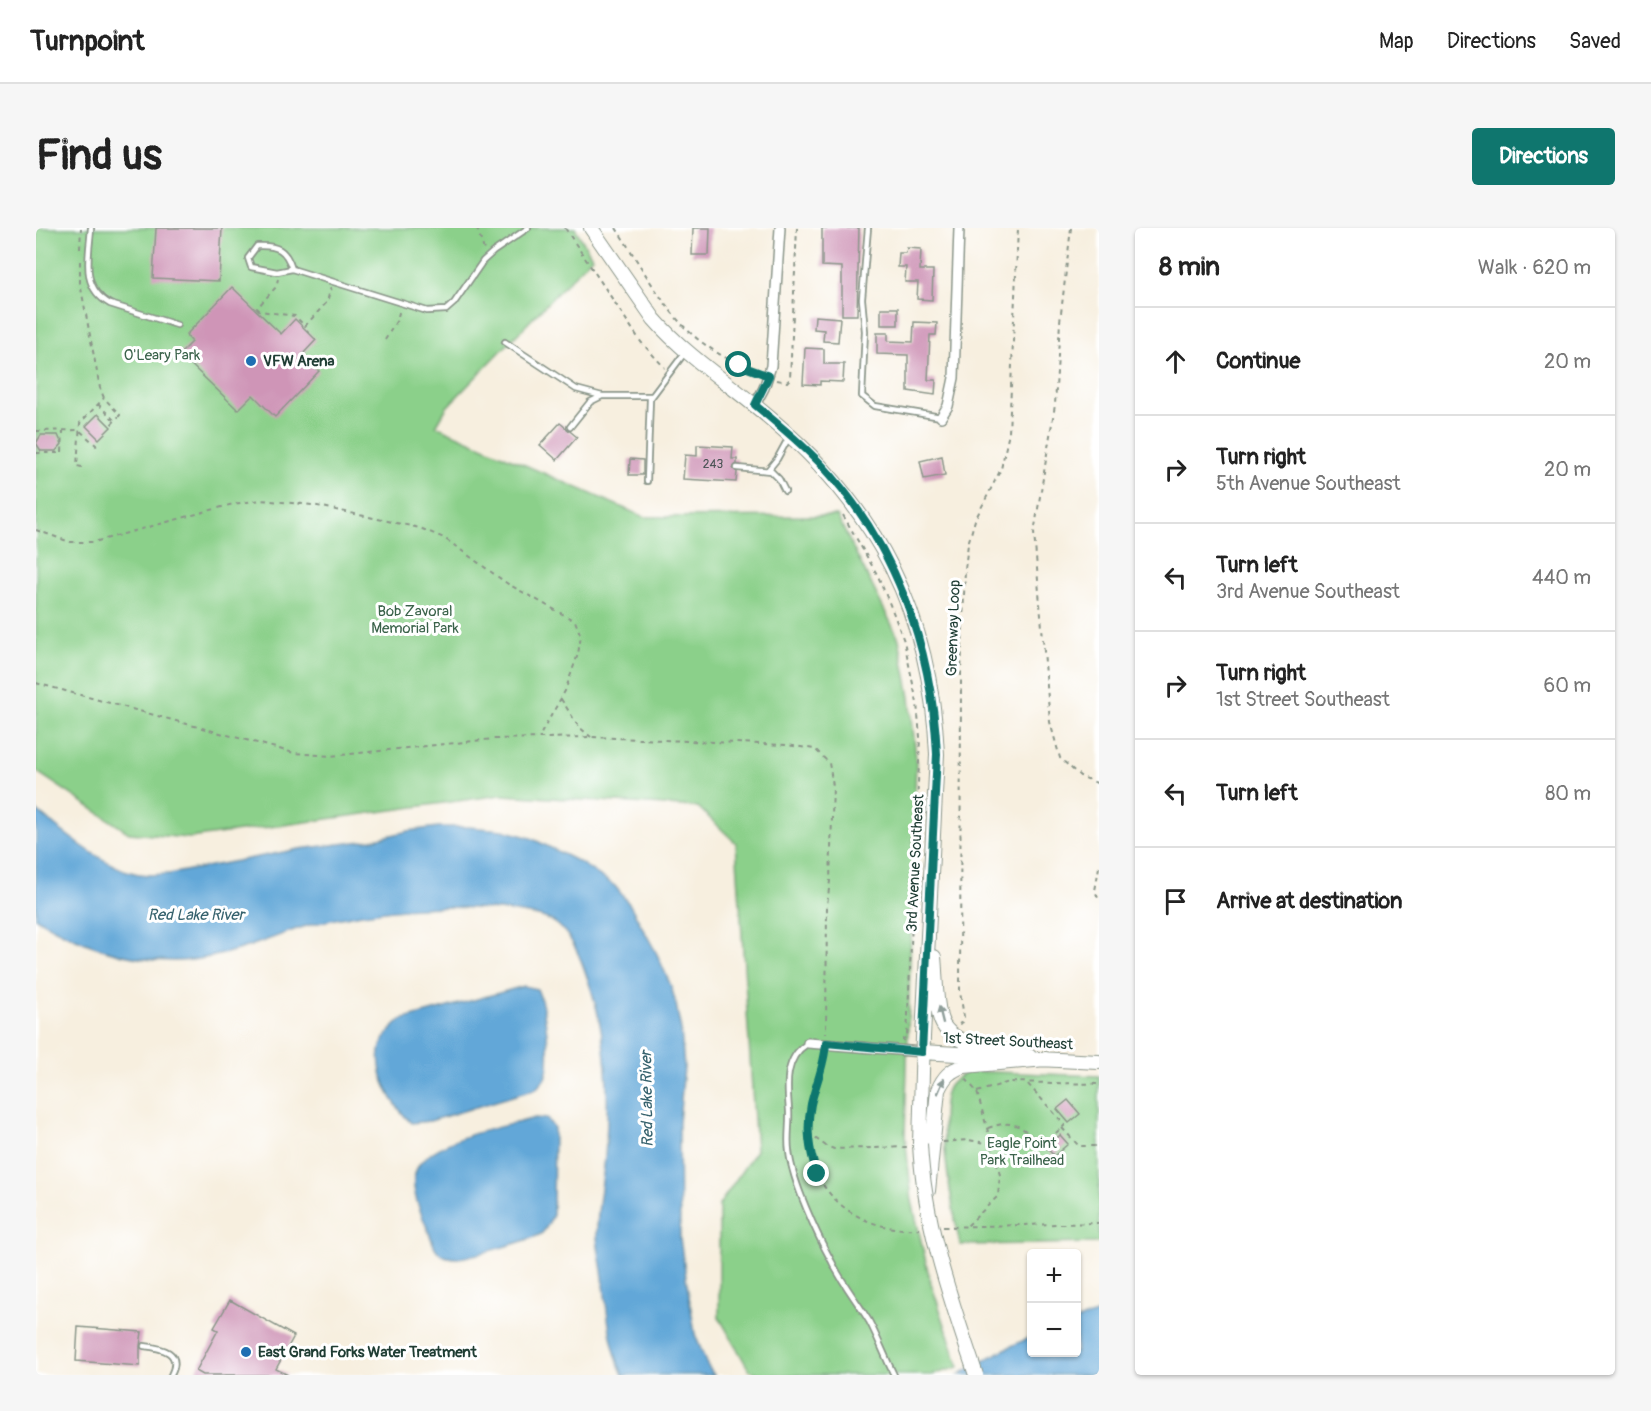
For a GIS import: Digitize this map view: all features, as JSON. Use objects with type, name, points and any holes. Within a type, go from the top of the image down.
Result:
[{"type":"street","name":"3rd Avenue Southeast","points":[[591,228],[654,319],[686,351],[790,435],[836,481],[872,531],[904,592],[921,640],[936,716],[937,754],[922,1052],[927,1202],[942,1273],[976,1375]]},
{"type":"street","points":[[755,405],[769,376],[773,353],[780,228]]},
{"type":"street","points":[[941,417],[948,406],[954,378],[960,228]]},
{"type":"street","points":[[929,912],[940,1019],[946,1031],[957,1040],[1046,1059]]},
{"type":"street","name":"1st Street Southeast","points":[[808,1043],[1099,1062]]},
{"type":"street","points":[[926,1144],[938,1090],[945,1077],[953,1070],[964,1066],[1046,1059]]},
{"type":"lane","points":[[91,228],[89,282],[93,290],[101,299],[110,304],[177,325]]},
{"type":"lane","points":[[292,268],[289,256],[280,249],[257,246],[251,251],[249,258],[251,267],[279,272],[292,268],[427,311],[446,310],[454,303],[483,261],[528,228]]},
{"type":"lane","points":[[868,228],[861,299],[865,331],[862,396],[875,406],[941,417]]},
{"type":"lane","points":[[506,342],[576,389],[602,396],[651,396]]},
{"type":"lane","points":[[647,482],[651,396],[686,351]]},
{"type":"lane","points":[[570,427],[591,402],[602,396]]},
{"type":"lane","points":[[768,470],[790,435]]},
{"type":"lane","points":[[737,468],[768,470],[776,474],[785,491]]},
{"type":"lane","points":[[808,1043],[799,1048],[789,1071],[787,1087],[789,1152],[799,1189],[832,1263],[869,1322],[894,1375]]},
{"type":"lane","points":[[144,1346],[166,1350],[171,1355],[174,1362],[171,1375]]},
{"type":"path","points":[[80,249],[81,228]]},
{"type":"path","points":[[477,228],[484,247],[483,261]]},
{"type":"path","points":[[566,228],[641,342],[669,372]]},
{"type":"path","points":[[616,228],[665,302],[693,336],[739,365],[787,382],[790,379],[797,228]]},
{"type":"path","name":"Greenway Loop","points":[[957,1025],[963,1022],[964,1017],[960,992],[960,796],[965,569],[968,544],[975,520],[1001,469],[1009,434],[1018,228]]},
{"type":"path","points":[[1071,228],[1060,322],[1055,405],[1034,533],[1050,722],[1060,758],[1080,776],[1099,784]]},
{"type":"path","points":[[80,259],[80,283],[86,322],[100,388],[104,398],[120,416],[110,426]]},
{"type":"path","points":[[279,272],[276,287],[257,308],[260,311],[295,316],[305,326],[327,302],[333,282]]},
{"type":"path","points":[[385,340],[397,320],[401,303]]},
{"type":"path","points":[[82,467],[77,466],[80,423],[104,398]]},
{"type":"path","points":[[98,404],[115,421]]},
{"type":"path","points":[[36,431],[79,430],[96,445],[97,450]]},
{"type":"path","points":[[36,453],[62,453],[63,431]]},
{"type":"path","points":[[36,530],[70,542],[94,542],[233,504],[261,500],[313,505],[420,528],[444,538],[508,584],[575,621],[581,636],[578,654],[561,699],[539,738]]},
{"type":"path","points":[[842,512],[878,576],[893,612],[904,641],[917,703],[920,737],[907,1037]]},
{"type":"path","points":[[36,683],[294,753],[331,756],[493,739],[591,737],[786,745],[815,749],[829,763],[833,786],[827,905],[826,1043],[812,1104],[808,1132],[810,1152],[817,1174],[832,1198],[857,1216],[879,1226],[905,1230],[926,1228]]},
{"type":"path","points":[[561,699],[579,727],[591,737]]},
{"type":"path","points":[[1099,867],[1095,891],[1099,900]]},
{"type":"path","points":[[903,1039],[912,1037]]},
{"type":"path","points":[[964,1078],[977,1092],[1000,1175],[998,1196],[967,1226]]},
{"type":"path","points":[[977,1092],[996,1085],[1026,1082],[1099,1084]]},
{"type":"path","points":[[988,1128],[1001,1123],[1016,1125],[1023,1128],[1041,1146],[1065,1125],[1026,1082]]},
{"type":"path","points":[[1062,1128],[1079,1146],[1099,1146]]},
{"type":"path","points":[[808,1132],[826,1146],[834,1149],[908,1147],[969,1140],[991,1144]]},
{"type":"path","points":[[936,1228],[1099,1223]]},
{"type":"green space","name":"Bob Zavoral Memorial Park","points":[[36,228],[575,228],[592,257],[447,407],[436,426],[644,517],[837,516],[899,639],[910,697],[916,759],[905,1135],[912,1201],[930,1280],[959,1367],[932,1375],[761,1375],[749,1370],[719,1317],[719,1205],[756,1150],[736,843],[698,807],[501,795],[189,838],[129,833],[36,771]]},
{"type":"green space","name":"Eagle Point Park Trailhead","points":[[967,1071],[1099,1076],[1099,1243],[960,1245],[946,1163],[943,1117],[949,1086]]},
{"type":"water","name":"Red Lake River","points":[[36,810],[92,853],[127,871],[142,874],[169,874],[299,849],[371,840],[408,831],[438,827],[468,827],[503,830],[531,838],[579,862],[615,886],[630,905],[657,954],[676,1004],[684,1067],[679,1123],[680,1239],[695,1334],[707,1365],[714,1375],[623,1375],[618,1363],[609,1327],[597,1237],[607,1133],[606,1065],[603,1043],[594,999],[582,963],[572,942],[558,925],[538,916],[490,909],[412,908],[335,919],[293,930],[245,948],[197,959],[174,961],[138,958],[85,943],[36,918]]},
{"type":"water","points":[[524,986],[537,989],[543,1008],[548,1059],[543,1081],[536,1089],[430,1121],[411,1123],[393,1100],[381,1071],[379,1061],[381,1046],[391,1030],[401,1020]]},
{"type":"water","points":[[535,1118],[547,1119],[554,1128],[553,1215],[545,1230],[526,1240],[474,1255],[457,1258],[444,1256],[438,1252],[417,1203],[414,1183],[418,1165],[436,1150],[463,1137]]},
{"type":"water","points":[[1099,1313],[1099,1375],[958,1375],[1027,1339],[1027,1357],[1081,1357],[1081,1319]]},
{"type":"building","points":[[156,228],[222,228],[219,281],[153,278]]},
{"type":"building","points":[[693,228],[710,228],[709,255],[692,255]]},
{"type":"building","points":[[822,228],[859,228],[857,315],[842,315],[842,267],[822,266]]},
{"type":"building","points":[[907,248],[921,249],[920,270],[933,270],[932,300],[917,299],[918,282],[905,282],[906,267],[898,267],[899,253],[906,253]]},
{"type":"building","points":[[232,287],[281,334],[295,319],[316,340],[302,355],[319,371],[275,417],[253,395],[238,410],[180,354],[192,342],[186,335]]},
{"type":"building","points":[[881,308],[898,308],[898,325],[881,325]]},
{"type":"building","points":[[815,316],[840,318],[838,342],[823,341],[824,330],[814,329]]},
{"type":"building","points":[[914,322],[937,323],[936,335],[930,335],[928,380],[936,380],[935,395],[908,391],[908,355],[877,354],[877,333],[888,333],[888,341],[913,342]]},
{"type":"building","points":[[805,348],[824,349],[824,364],[844,364],[843,382],[820,381],[820,385],[803,384]]},
{"type":"building","points":[[98,414],[111,427],[99,439],[86,426]]},
{"type":"building","points":[[560,423],[577,437],[557,460],[540,445]]},
{"type":"building","points":[[41,435],[58,435],[62,444],[56,451],[41,451],[36,443]]},
{"type":"building","points":[[697,445],[733,447],[732,459],[737,459],[737,464],[733,468],[737,472],[736,482],[683,479],[685,455],[697,456]]},
{"type":"building","points":[[942,456],[945,475],[924,479],[920,461]]},
{"type":"building","points":[[630,459],[643,460],[643,475],[629,475]]},
{"type":"building","points":[[1068,1100],[1080,1114],[1069,1123],[1057,1109]]},
{"type":"building","points":[[1060,1135],[1068,1144],[1054,1156],[1047,1148]]},
{"type":"building","name":"East Grand Forks Water Treatment","points":[[230,1300],[294,1336],[276,1369],[288,1375],[203,1375],[196,1371],[218,1330],[214,1328]]},
{"type":"building","points":[[78,1327],[142,1332],[140,1366],[76,1361]]},
{"type":"place","name":"VFW Arena","points":[[251,361]]},
{"type":"place","name":"East Grand Forks Water Treatment","points":[[246,1352]]},
{"type":"route","points":[[739,365],[769,376],[755,405],[818,461],[836,481],[872,531],[890,562],[904,592],[921,640],[936,716],[934,831],[922,1052],[826,1043],[808,1127],[810,1152],[817,1174]]},
{"type":"park label","name":"O'Leary Park","points":[[162,355]]}]
